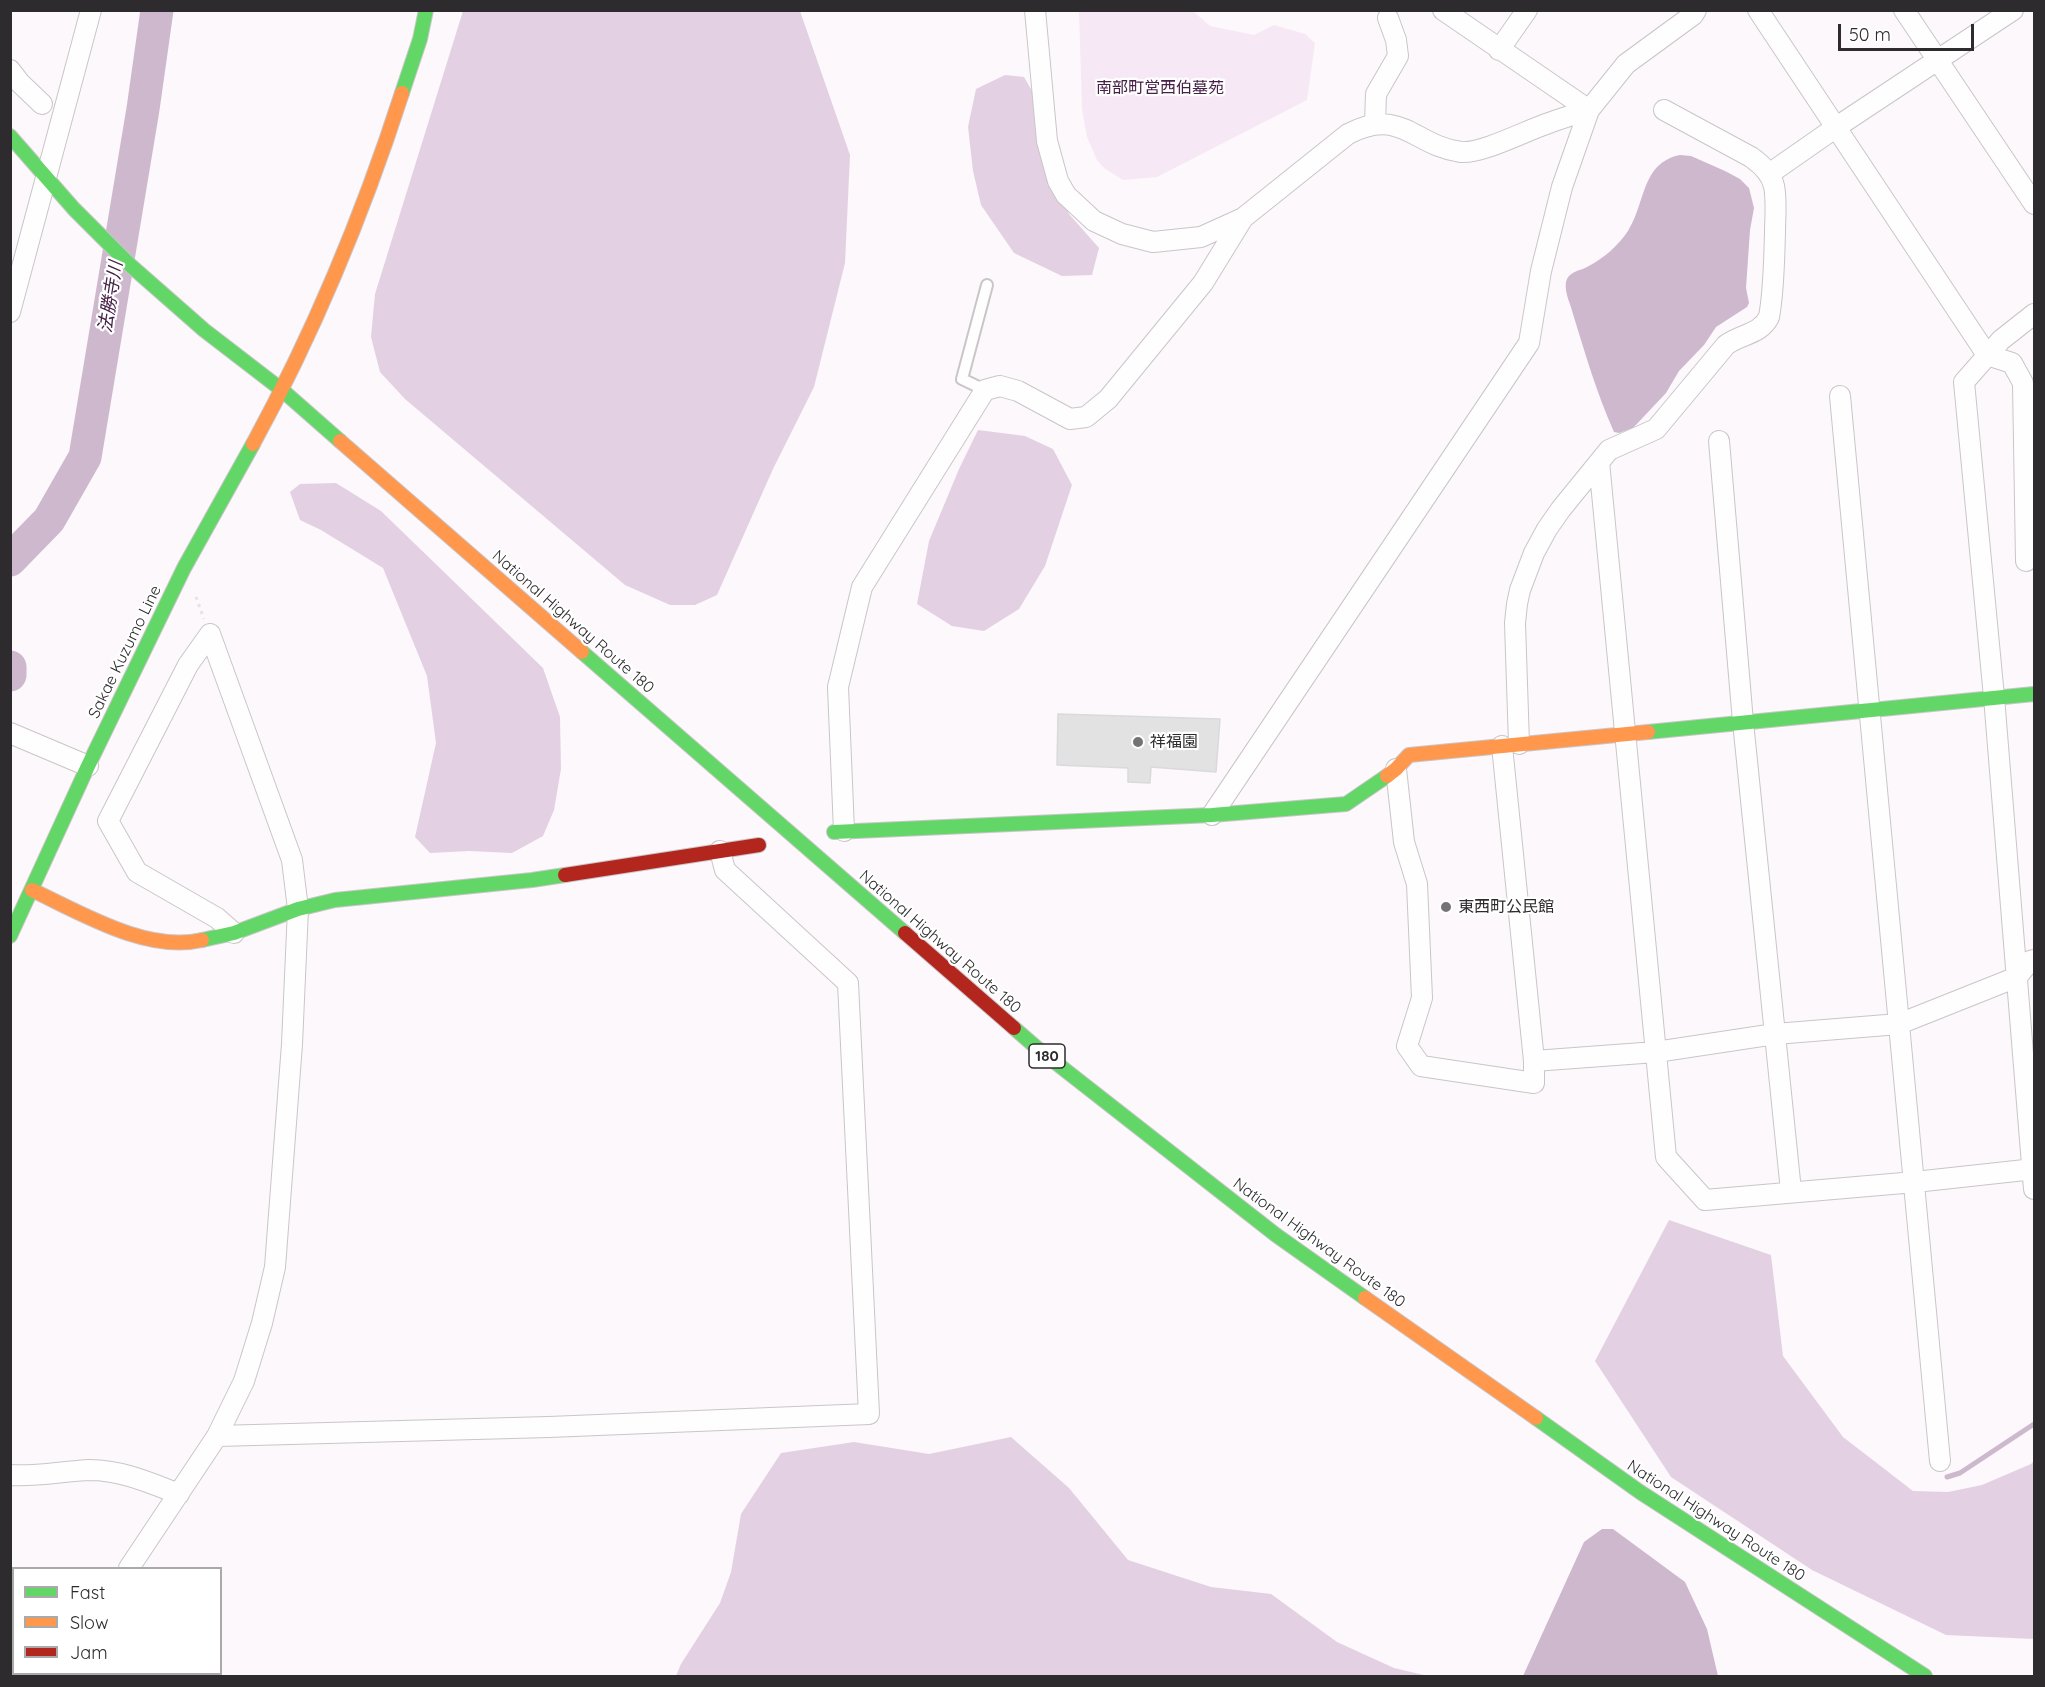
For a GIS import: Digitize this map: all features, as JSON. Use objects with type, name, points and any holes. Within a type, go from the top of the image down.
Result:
[{"type":"main road","name":"Sakae Kuzumo Line","points":[[10,936],[88,766],[184,568],[282,390],[353,232],[377,170],[420,39],[426,10]]},
{"type":"main road","name":"National Highway Route 180","points":[[10,136],[105,241],[168,300],[233,355],[282,390],[1064,1070],[1276,1235],[1631,1486],[1925,1677]]},
{"type":"main road","points":[[839,832],[1212,815],[1346,804],[1396,770],[1409,755],[2034,694]]},
{"type":"main road","points":[[32,890],[105,924],[150,940],[190,943],[234,933],[298,909],[335,900],[532,880],[759,845]]},
{"type":"street","points":[[10,312],[52,184],[91,10]]},
{"type":"street","points":[[1035,10],[1047,141],[1058,182],[1076,206],[1094,221],[1122,234],[1153,242],[1201,237],[1243,218],[1348,134],[1362,126],[1375,123],[1391,124],[1450,150],[1465,152],[1478,150],[1589,110]]},
{"type":"street","points":[[1443,10],[1589,110]]},
{"type":"street","points":[[1499,50],[1527,10]]},
{"type":"street","points":[[1212,815],[1529,343],[1540,271],[1562,187],[1589,110],[1626,64],[1693,15],[1695,10]]},
{"type":"street","points":[[1758,10],[1988,355],[2012,363],[2023,383],[2026,561]]},
{"type":"street","points":[[1904,10],[2034,204]]},
{"type":"street","points":[[1769,174],[2013,10]]},
{"type":"street","points":[[1375,123],[1376,94],[1398,56],[1396,40],[1388,18]]},
{"type":"street","points":[[10,70],[42,104]]},
{"type":"street","points":[[1396,770],[1404,842],[1417,884],[1422,998],[1407,1046],[1421,1066],[1534,1083],[1511,745],[1515,623],[1520,590],[1547,529],[1609,450],[1656,429],[1726,345],[1765,325],[1771,307],[1775,204],[1774,184],[1769,174],[1762,165],[1743,152],[1664,110]]},
{"type":"street","points":[[839,832],[838,687],[862,587],[985,390],[1000,386],[1018,391],[1070,419],[1086,417],[1108,399],[1203,283],[1243,218]]},
{"type":"street","points":[[1599,462],[1666,1157],[1705,1200],[1791,1191],[2034,1176],[1994,697],[1964,382],[2001,340],[2034,314]]},
{"type":"street","points":[[1840,396],[1940,1461]]},
{"type":"street","points":[[1719,441],[1743,722],[1791,1191]]},
{"type":"street","points":[[130,1567],[217,1436],[244,1381],[262,1323],[274,1267],[292,1044],[298,909],[292,860],[210,634]]},
{"type":"street","points":[[210,634],[188,665],[108,820],[137,872],[217,918],[234,933]]},
{"type":"street","points":[[10,733],[88,766]]},
{"type":"street","points":[[217,1436],[549,1427],[869,1414],[848,983],[725,870],[720,851]]},
{"type":"street","points":[[1534,1061],[1656,1052],[1775,1034],[1899,1024],[2017,977],[2030,961],[2034,960]]},
{"type":"street","points":[[10,1475],[92,1470],[118,1473],[179,1494]]},
{"type":"lane","points":[[985,390],[962,379],[987,285]]},
{"type":"path","points":[[184,568],[210,634]]},
{"type":"green space","name":"南部町営西伯墓苑","points":[[1079,11],[1193,11],[1210,26],[1254,35],[1274,25],[1305,34],[1315,43],[1307,100],[1157,177],[1123,180],[1104,168],[1097,160],[1087,137],[1082,109]]},
{"type":"shaded area","points":[[463,11],[800,11],[850,155],[845,263],[814,387],[773,469],[717,595],[695,605],[670,605],[625,585],[405,399],[380,372],[371,337],[375,294]]},
{"type":"shaded area","points":[[1005,75],[1024,77],[1035,96],[1040,152],[1069,214],[1099,248],[1092,275],[1062,276],[1014,253],[981,205],[973,171],[968,127],[976,89]]},
{"type":"shaded area","points":[[1680,155],[1691,156],[1725,171],[1740,179],[1749,188],[1754,208],[1746,288],[1749,303],[1747,307],[1716,327],[1704,345],[1679,371],[1666,393],[1633,428],[1619,433],[1614,432],[1587,358],[1567,294],[1566,282],[1571,274],[1599,260],[1620,242],[1634,220],[1651,175],[1667,159]]},
{"type":"shaded area","points":[[978,430],[1025,436],[1053,449],[1072,485],[1045,566],[1019,609],[984,631],[952,626],[917,604],[929,541]]},
{"type":"shaded area","points":[[336,483],[381,511],[543,668],[560,717],[561,769],[554,810],[543,836],[512,853],[469,851],[430,853],[415,837],[436,743],[427,676],[383,568],[321,530],[300,520],[290,492],[300,484]]},
{"type":"shaded area","points":[[1669,1220],[1771,1255],[1783,1356],[1843,1437],[1913,1491],[1948,1492],[1982,1485],[2034,1461],[2034,1639],[1946,1635],[1812,1570],[1671,1477],[1595,1361]]},
{"type":"shaded area","points":[[1011,1437],[1069,1488],[1128,1560],[1211,1587],[1271,1594],[1337,1642],[1394,1668],[1428,1676],[676,1676],[681,1664],[720,1603],[731,1572],[741,1514],[781,1453],[854,1442],[929,1454]]},
{"type":"shaded area","points":[[1602,1529],[1613,1529],[1685,1582],[1707,1629],[1718,1676],[1523,1676],[1584,1542]]},
{"type":"building","name":"祥福園","points":[[1058,714],[1220,719],[1216,772],[1151,767],[1150,783],[1128,782],[1128,768],[1057,765]]},
{"type":"waterway","name":"法勝寺川","points":[[10,560],[49,520],[85,457],[143,109],[157,10]]},
{"type":"waterway","name":"法勝寺川","points":[[10,667],[10,675]]},
{"type":"waterway","points":[[1947,1477],[1960,1473],[2034,1424]]},
{"type":"traffic: fast","points":[[402,93],[420,39],[426,10]]},
{"type":"traffic: fast","points":[[10,136],[74,209],[130,265],[204,330],[282,390],[340,441]]},
{"type":"traffic: fast","points":[[10,936],[88,766],[184,568],[253,444]]},
{"type":"traffic: fast","points":[[582,652],[905,933]]},
{"type":"traffic: fast","points":[[1648,732],[2034,694]]},
{"type":"traffic: fast","points":[[834,832],[1212,815],[1346,804],[1387,776]]},
{"type":"traffic: fast","points":[[202,940],[234,933],[298,909],[335,900],[565,875]]},
{"type":"traffic: fast","points":[[1014,1028],[1276,1235],[1365,1298]]},
{"type":"traffic: fast","points":[[1536,1418],[1640,1492],[1925,1676]]},
{"type":"traffic: slow","points":[[253,444],[297,359],[336,272],[371,183],[402,93]]},
{"type":"traffic: slow","points":[[340,441],[582,652]]},
{"type":"traffic: slow","points":[[1387,776],[1409,755],[1648,732]]},
{"type":"traffic: slow","points":[[32,890],[115,929],[137,936],[181,943],[202,940]]},
{"type":"traffic: slow","points":[[1365,1298],[1536,1418]]},
{"type":"traffic: jam","points":[[565,875],[759,845]]},
{"type":"traffic: jam","points":[[905,933],[1014,1028]]},
{"type":"place","name":"祥福園","points":[[1138,742]]},
{"type":"place","name":"東西町公民館","points":[[1446,907]]}]
